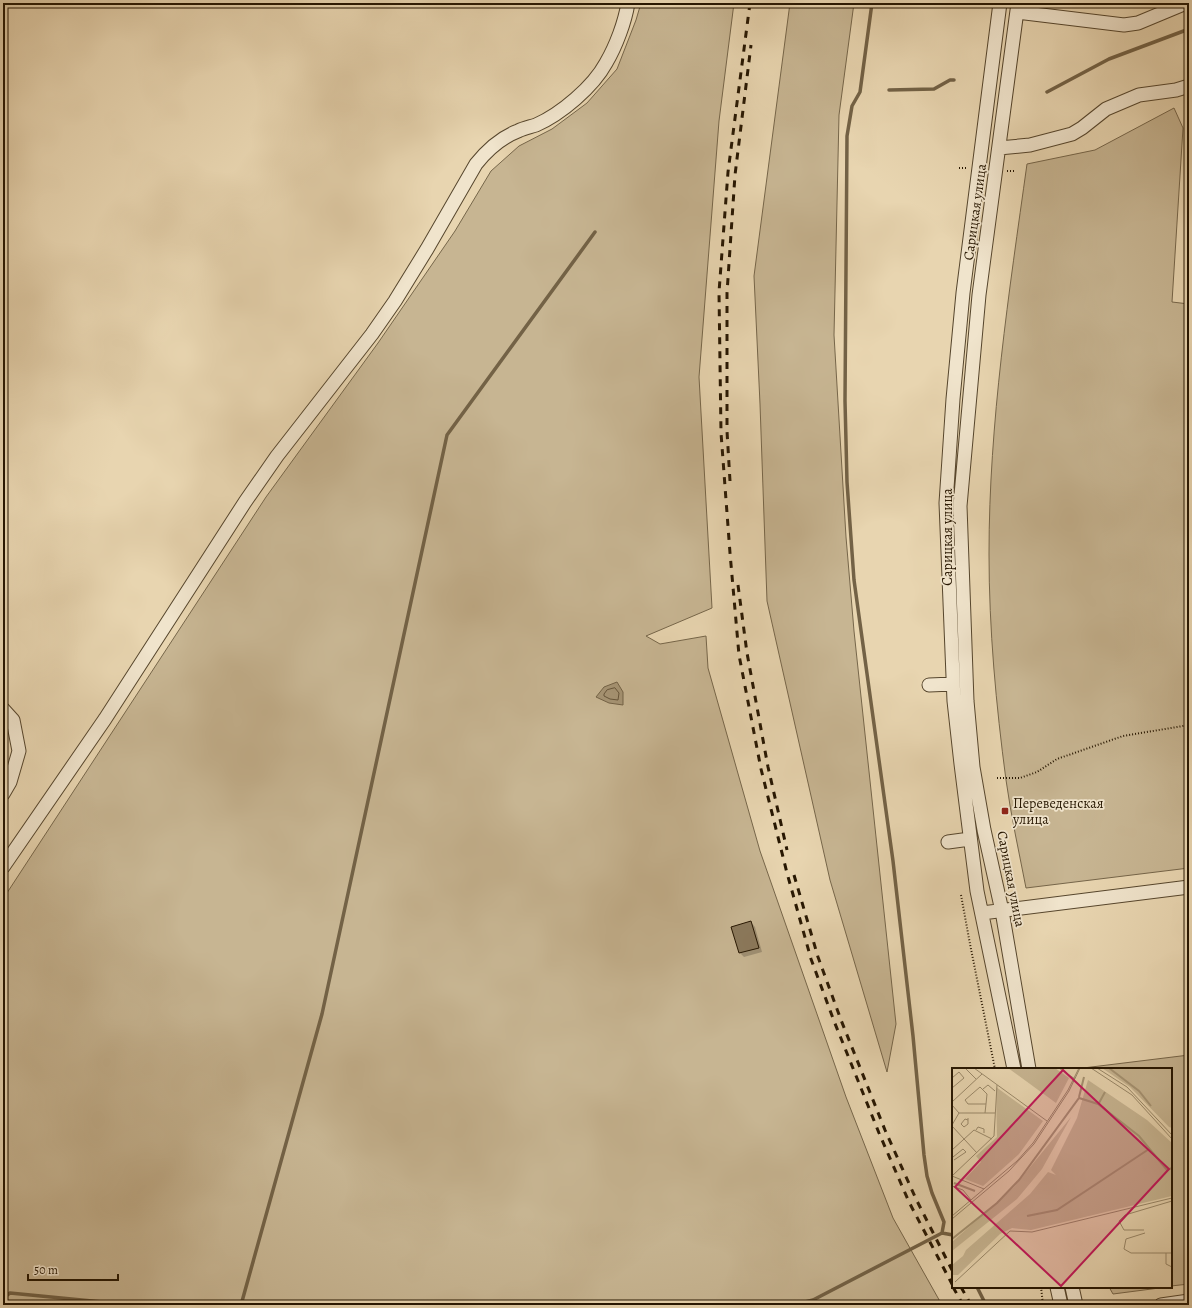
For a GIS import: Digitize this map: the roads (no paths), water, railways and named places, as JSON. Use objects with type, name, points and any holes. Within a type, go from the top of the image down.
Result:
[{"type":"street","points":[[3,867],[105,719],[276,456],[372,334],[395,301],[476,164],[495,143],[519,130],[536,125],[552,116],[567,105],[594,80],[606,64],[615,46],[628,3]]},
{"type":"street","name":"Сарицкая улица","points":[[1000,3],[963,293],[953,399],[946,503],[954,701],[970,839],[977,891],[1014,1068]]},
{"type":"street","points":[[1018,8],[1124,25],[1138,22],[1185,3]]},
{"type":"street","name":"Сарицкая улица","points":[[1018,8],[979,295],[960,506],[967,702],[972,753],[984,830],[1002,911],[1029,1068]]},
{"type":"street","points":[[999,148],[1030,145],[1072,134],[1106,109],[1139,95],[1176,90],[1189,86]]},
{"type":"street","points":[[929,685],[953,684]]},
{"type":"street","points":[[3,708],[12,720],[19,751],[10,782],[3,794]]},
{"type":"street","points":[[948,842],[970,839]]},
{"type":"street","points":[[982,913],[1189,887]]},
{"type":"street","points":[[1057,1288],[1061,1305]]},
{"type":"street","points":[[1072,1288],[1076,1305]]},
{"type":"street","points":[[1161,1305],[1189,1302]]},
{"type":"water","points":[[617,682],[623,692],[623,705],[609,703],[596,697],[604,687]]},
{"type":"waterway","points":[[746,1305],[793,1305],[813,1300],[942,1233],[944,1222],[932,1193],[927,1176],[924,1155],[913,1036],[893,861],[854,580],[847,482],[845,401],[847,136],[852,106],[860,92],[872,3]]},
{"type":"waterway","points":[[1047,92],[1109,59],[1189,29]]},
{"type":"waterway","points":[[889,90],[934,89],[950,80],[954,80]]},
{"type":"waterway","points":[[241,1305],[322,1014],[447,435],[595,232]]},
{"type":"waterway","points":[[942,1233],[952,1235]]},
{"type":"waterway","points":[[978,1288],[986,1305]]},
{"type":"waterway","points":[[3,1298],[10,1293],[133,1305]]},
{"type":"railway","points":[[750,3],[728,172],[719,292],[721,433],[739,655],[761,769],[787,873],[811,959],[879,1133],[909,1202],[952,1284]]},
{"type":"railway","points":[[730,481],[727,431],[727,293],[735,175],[751,45]]},
{"type":"railway","points":[[738,585],[747,653],[768,767],[787,850]]},
{"type":"railway","points":[[794,875],[818,957],[841,1020],[885,1130],[916,1199],[952,1270]]},
{"type":"railway","points":[[954,1288],[963,1305]]},
{"type":"railway","points":[[962,1288],[971,1305]]},
{"type":"place","name":"Переведенская улица","points":[[1005,811]]}]
